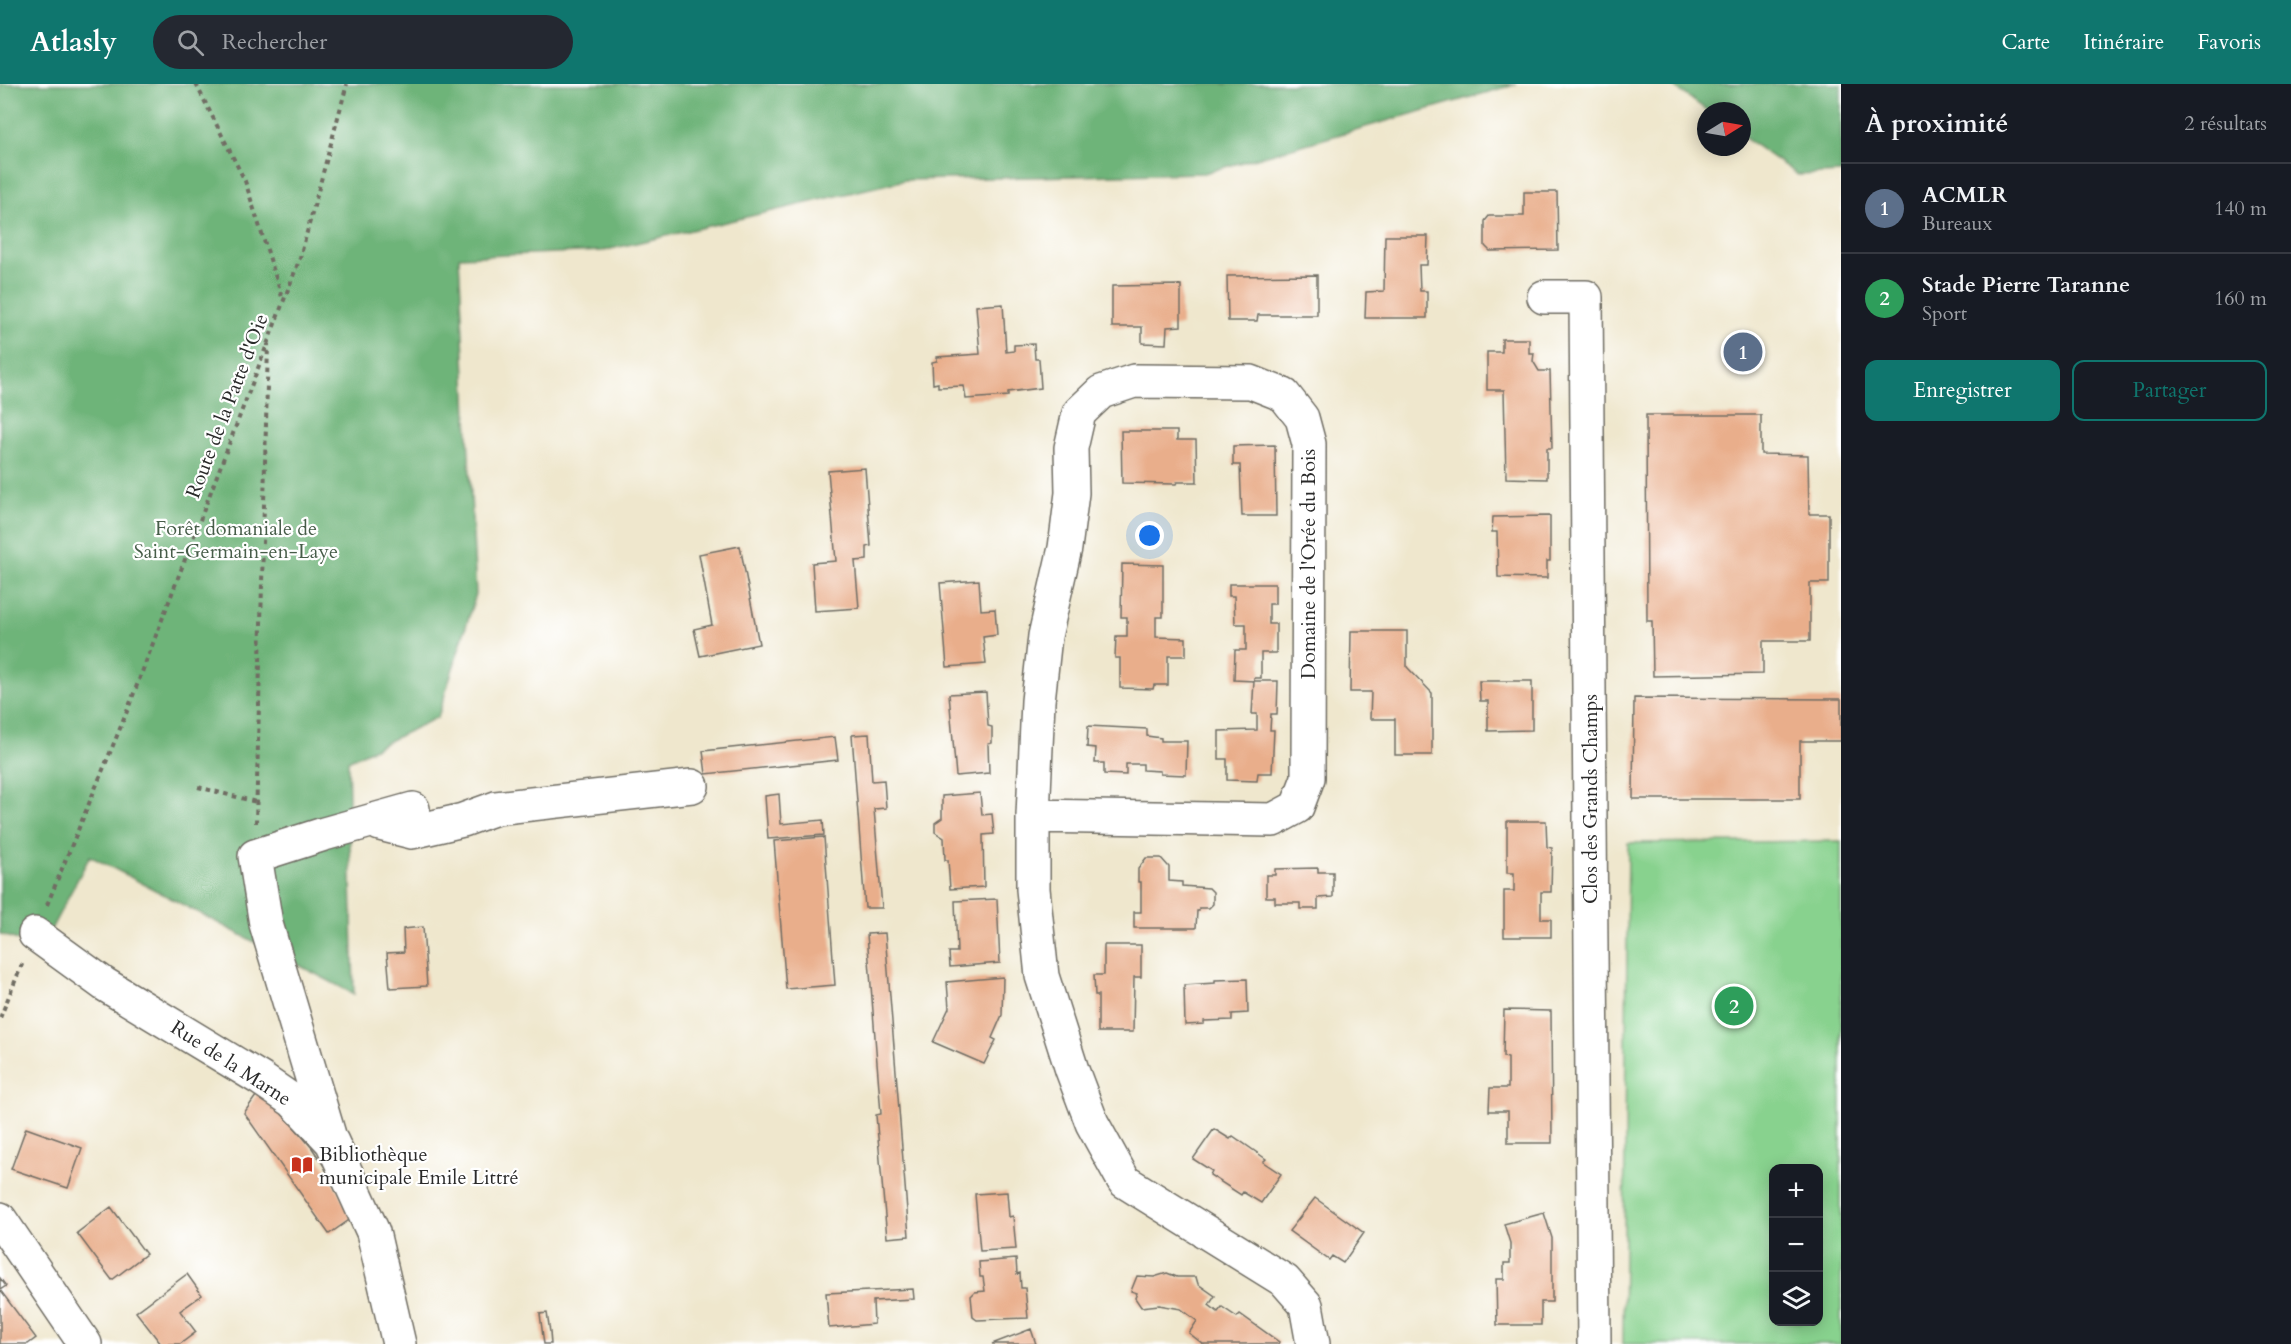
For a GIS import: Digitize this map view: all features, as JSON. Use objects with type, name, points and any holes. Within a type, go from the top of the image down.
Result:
[{"type":"street","name":"Clos des Grands Champs","points":[[1544,297],[1586,297],[1594,1344]]},
{"type":"street","name":"Domaine de l'Orée du Bois","points":[[1033,816],[1273,820],[1297,807],[1308,778],[1309,444],[1302,418],[1284,394],[1251,382],[1134,381],[1101,392],[1079,413],[1071,448],[1072,493],[1065,548],[1045,636],[1038,701],[1033,816],[1033,889],[1042,976],[1072,1070],[1092,1123],[1124,1181],[1284,1281],[1306,1305],[1313,1344]]},
{"type":"street","points":[[369,821],[412,832],[496,808],[692,786]]},
{"type":"street","points":[[332,1142],[266,924],[255,856],[413,809]]},
{"type":"street","name":"Rue de la Marne","points":[[35,934],[104,984],[293,1101],[332,1142],[373,1232],[399,1344]]},
{"type":"street","points":[[0,1219],[85,1344]]},
{"type":"path","points":[[196,84],[245,181],[283,301]]},
{"type":"path","name":"Route de la Patte d'Oie","points":[[0,1018],[126,714],[300,258],[347,84]]},
{"type":"path","points":[[255,856],[268,341]]},
{"type":"path","points":[[198,788],[256,802]]},
{"type":"green space","name":"Forêt domaniale de Saint-Germain-en-Laye","points":[[0,84],[1517,84],[1204,173],[905,180],[602,251],[459,257],[476,594],[438,717],[348,761],[354,994],[90,856],[41,948],[0,934]]},
{"type":"green space","points":[[1670,84],[1841,84],[1841,173],[1798,175],[1751,142],[1751,102],[1697,103]]},
{"type":"green space","points":[[1841,841],[1841,1344],[1623,1344],[1628,843]]},
{"type":"building","points":[[1524,192],[1557,192],[1558,250],[1490,251],[1485,246],[1485,221],[1489,216],[1524,216]]},
{"type":"building","points":[[1385,236],[1428,236],[1427,265],[1419,265],[1420,291],[1427,291],[1427,318],[1365,318],[1366,292],[1384,291]]},
{"type":"building","points":[[1317,275],[1317,315],[1258,315],[1257,321],[1228,321],[1227,276]]},
{"type":"building","points":[[1181,285],[1181,326],[1167,327],[1166,344],[1142,343],[1142,327],[1112,327],[1112,286]]},
{"type":"building","points":[[1003,304],[1006,352],[1014,351],[1014,345],[1034,344],[1035,359],[1039,359],[1041,388],[1008,392],[1008,396],[966,399],[964,386],[938,387],[938,383],[933,384],[932,362],[937,361],[937,357],[980,354],[976,306]]},
{"type":"building","points":[[1502,339],[1529,339],[1529,353],[1534,353],[1533,361],[1539,371],[1550,371],[1552,448],[1547,448],[1547,479],[1506,478],[1504,390],[1487,390],[1487,352],[1502,352]]},
{"type":"building","points":[[1646,415],[1761,415],[1761,454],[1808,455],[1809,514],[1829,514],[1829,583],[1810,583],[1810,641],[1763,641],[1763,674],[1653,676],[1652,621],[1647,621]]},
{"type":"building","points":[[1121,431],[1177,431],[1177,440],[1196,440],[1197,482],[1122,483]]},
{"type":"building","points":[[1275,445],[1276,516],[1242,516],[1240,465],[1233,465],[1233,446]]},
{"type":"building","points":[[865,468],[871,546],[867,547],[867,560],[855,561],[859,608],[815,611],[812,563],[836,561],[828,471]]},
{"type":"building","points":[[1550,516],[1550,561],[1547,561],[1547,578],[1498,577],[1497,532],[1492,532],[1493,517]]},
{"type":"building","points":[[740,546],[759,644],[700,656],[694,629],[712,625],[699,554]]},
{"type":"building","points":[[1122,564],[1163,565],[1163,617],[1156,617],[1156,637],[1186,638],[1186,656],[1168,656],[1168,685],[1154,685],[1153,689],[1120,688],[1120,658],[1115,658],[1116,636],[1127,636],[1127,617],[1121,617]]},
{"type":"building","points":[[979,580],[981,610],[995,609],[997,635],[983,637],[986,664],[947,667],[940,583]]},
{"type":"building","points":[[1229,584],[1275,584],[1275,604],[1269,604],[1269,624],[1276,624],[1276,653],[1261,653],[1261,678],[1254,678],[1254,681],[1234,680],[1235,650],[1246,650],[1246,624],[1235,624],[1234,596],[1229,596]]},
{"type":"building","points":[[1351,631],[1407,631],[1407,667],[1432,693],[1432,755],[1395,755],[1395,719],[1370,719],[1371,692],[1350,692]]},
{"type":"building","points":[[1254,681],[1278,681],[1277,714],[1271,714],[1270,730],[1274,730],[1272,773],[1258,773],[1257,781],[1227,780],[1227,759],[1219,759],[1219,731],[1257,730],[1257,714],[1252,714]]},
{"type":"building","points":[[1479,681],[1532,681],[1532,730],[1488,731],[1488,701],[1480,701]]},
{"type":"building","points":[[986,692],[988,726],[992,727],[992,743],[988,744],[989,773],[956,776],[949,694]]},
{"type":"building","points":[[1634,698],[1841,699],[1841,741],[1800,741],[1800,799],[1633,799]]},
{"type":"building","points":[[1088,726],[1147,729],[1147,736],[1161,738],[1161,741],[1187,741],[1186,775],[1160,774],[1160,771],[1143,770],[1143,764],[1126,764],[1126,775],[1104,774],[1104,763],[1095,763],[1096,748],[1087,747]]},
{"type":"building","points":[[869,734],[872,781],[884,780],[886,808],[874,809],[882,908],[865,908],[852,735]]},
{"type":"building","points":[[835,737],[838,760],[706,774],[703,751]]},
{"type":"building","points":[[980,793],[982,815],[992,814],[994,834],[983,835],[984,887],[950,889],[944,838],[935,832],[935,823],[942,818],[942,796]]},
{"type":"building","points":[[779,794],[781,824],[823,820],[824,835],[768,839],[765,796]]},
{"type":"building","points":[[1507,821],[1546,821],[1547,847],[1552,848],[1551,892],[1541,892],[1541,919],[1551,919],[1551,937],[1504,937],[1504,891],[1514,891],[1514,873],[1507,873]]},
{"type":"building","points":[[824,837],[835,985],[786,989],[774,841]]},
{"type":"building","points":[[1146,858],[1161,858],[1169,867],[1169,881],[1182,882],[1182,886],[1209,888],[1213,892],[1213,904],[1209,908],[1199,908],[1197,911],[1196,928],[1134,928],[1134,912],[1141,912],[1141,882],[1138,882],[1138,869]]},
{"type":"building","points":[[1318,868],[1318,872],[1333,872],[1333,897],[1318,898],[1318,909],[1300,909],[1300,903],[1275,903],[1275,897],[1266,897],[1266,875],[1275,875],[1275,869]]},
{"type":"building","points":[[997,899],[1000,963],[950,967],[949,952],[957,952],[955,901]]},
{"type":"building","points":[[423,927],[427,986],[390,988],[387,953],[404,952],[403,929]]},
{"type":"building","points":[[885,933],[909,1236],[887,1238],[876,1115],[881,1114],[867,934]]},
{"type":"building","points":[[1104,945],[1141,945],[1141,977],[1134,977],[1133,1032],[1098,1032],[1098,995],[1095,995],[1094,975],[1104,975]]},
{"type":"building","points":[[1003,977],[1002,1015],[992,1038],[996,1040],[984,1064],[933,1042],[949,1008],[947,982]]},
{"type":"building","points":[[1247,979],[1248,1013],[1232,1014],[1232,1020],[1204,1021],[1204,1024],[1185,1025],[1184,985],[1215,983],[1215,980]]},
{"type":"building","points":[[1504,1010],[1551,1011],[1552,1143],[1508,1143],[1508,1111],[1489,1111],[1490,1088],[1508,1088],[1508,1058],[1503,1057]]},
{"type":"building","name":"Bibliothèque municipale Emile Littré","points":[[258,1093],[284,1115],[312,1148],[328,1172],[352,1218],[329,1234],[244,1113]]},
{"type":"building","points":[[26,1128],[82,1148],[68,1188],[11,1169]]},
{"type":"building","points":[[1214,1129],[1230,1139],[1233,1136],[1266,1159],[1263,1162],[1281,1174],[1261,1203],[1243,1192],[1241,1195],[1210,1175],[1212,1171],[1193,1159]]},
{"type":"building","points":[[1007,1192],[1009,1217],[1013,1216],[1016,1249],[980,1251],[975,1194]]},
{"type":"building","points":[[1315,1198],[1364,1233],[1343,1263],[1332,1256],[1329,1260],[1289,1231]]},
{"type":"building","points":[[111,1207],[146,1254],[112,1280],[77,1233]]},
{"type":"building","points":[[1544,1213],[1552,1238],[1552,1302],[1541,1302],[1541,1325],[1497,1325],[1496,1279],[1504,1279],[1504,1263],[1510,1263],[1510,1243],[1504,1224]]},
{"type":"building","points":[[1016,1259],[1021,1288],[1025,1288],[1028,1318],[977,1320],[973,1317],[971,1296],[975,1292],[985,1291],[983,1277],[980,1277],[979,1262]]},
{"type":"building","points":[[1167,1273],[1177,1277],[1196,1277],[1198,1284],[1215,1296],[1209,1305],[1218,1312],[1222,1307],[1237,1317],[1240,1314],[1279,1342],[1278,1344],[1203,1344],[1189,1333],[1197,1321],[1181,1309],[1159,1305],[1141,1307],[1135,1298],[1137,1293],[1131,1291],[1137,1276],[1154,1277]]},
{"type":"building","points":[[187,1274],[202,1295],[180,1311],[196,1332],[180,1344],[161,1344],[136,1312]]},
{"type":"building","points":[[0,1278],[6,1286],[0,1290]]},
{"type":"building","points":[[913,1289],[914,1299],[873,1301],[874,1324],[829,1328],[826,1293]]},
{"type":"building","points":[[0,1290],[36,1338],[28,1344],[0,1344]]},
{"type":"building","points":[[547,1313],[551,1344],[544,1344],[540,1314]]},
{"type":"building","points":[[1031,1329],[1036,1344],[992,1344]]},
{"type":"place","name":"ACMLR","points":[[1743,352]]},
{"type":"place","name":"Stade Pierre Taranne","points":[[1734,1006]]},
{"type":"place","name":"Bibliothèque municipale Emile Littré","points":[[302,1165]]}]
